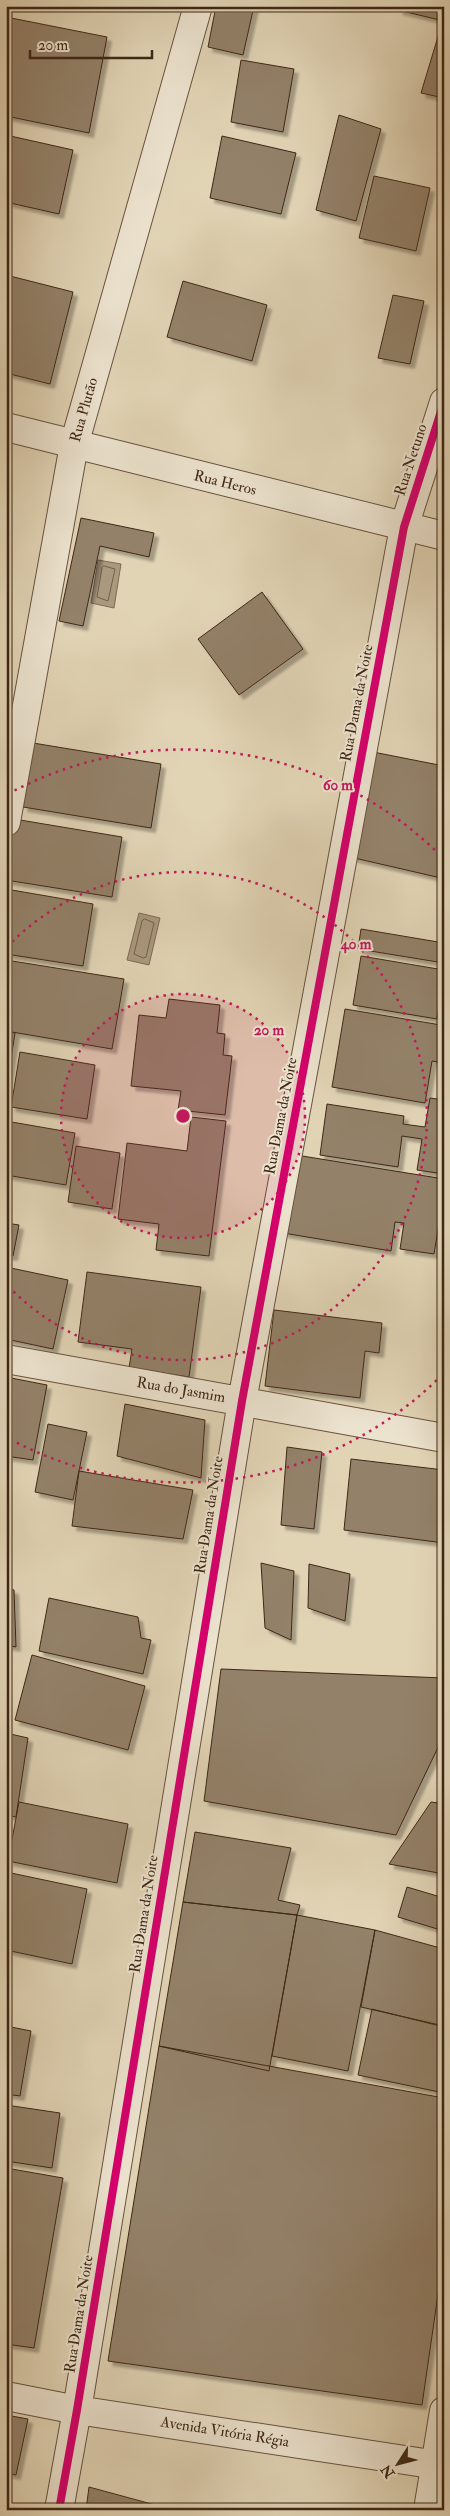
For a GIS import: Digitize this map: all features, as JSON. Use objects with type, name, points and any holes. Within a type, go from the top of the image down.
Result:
[{"type":"street","name":"Rua Plutão","points":[[6,822],[74,445],[198,6]]},
{"type":"street","name":"Rua Netuno","points":[[404,527],[444,402]]},
{"type":"street","name":"Rua Heros","points":[[6,428],[444,536]]},
{"type":"street","name":"Rua Dama da Noite","points":[[59,2510],[78,2410],[242,1400],[404,527]]},
{"type":"street","name":"Rua do Jasmim","points":[[6,1359],[242,1400],[444,1438]]},
{"type":"street","name":"Avenida Vitória Régia","points":[[6,2396],[78,2410],[439,2465]]},
{"type":"street","points":[[428,2510],[439,2465],[444,2411]]},
{"type":"water","points":[[98,560],[121,564],[114,608],[91,603]]},
{"type":"water","points":[[139,913],[160,918],[149,965],[127,960]]},
{"type":"building","points":[[216,6],[254,6],[243,55],[208,47]]},
{"type":"building","points":[[400,6],[444,6],[444,21],[398,10]]},
{"type":"building","points":[[6,17],[107,37],[89,133],[6,116]]},
{"type":"building","points":[[440,30],[444,31],[444,98],[421,93]]},
{"type":"building","points":[[241,60],[294,69],[283,132],[231,122]]},
{"type":"building","points":[[339,115],[381,129],[356,221],[316,210]]},
{"type":"building","points":[[6,135],[73,150],[59,214],[6,202]]},
{"type":"building","points":[[222,136],[296,153],[281,214],[210,198]]},
{"type":"building","points":[[374,176],[430,188],[416,251],[359,238]]},
{"type":"building","points":[[6,275],[73,292],[50,384],[6,373]]},
{"type":"building","points":[[183,281],[267,305],[252,361],[167,337]]},
{"type":"building","points":[[393,295],[424,301],[410,364],[378,358]]},
{"type":"building","points":[[81,518],[154,533],[149,557],[100,546],[83,626],[59,621]]},
{"type":"building","points":[[262,592],[303,649],[239,695],[198,639]]},
{"type":"building","points":[[33,743],[161,764],[151,828],[23,807]]},
{"type":"building","points":[[368,751],[444,766],[444,866],[441,878],[350,857]]},
{"type":"building","points":[[14,819],[122,837],[112,897],[6,880],[6,865]]},
{"type":"building","points":[[6,889],[93,904],[83,966],[6,954]]},
{"type":"building","points":[[361,929],[444,943],[444,963],[358,949]]},
{"type":"building","points":[[361,956],[444,970],[437,1019],[353,1005]]},
{"type":"building","points":[[6,960],[124,979],[112,1049],[6,1031]]},
{"type":"building","points":[[169,999],[220,1005],[217,1033],[225,1034],[223,1055],[232,1056],[225,1115],[178,1110],[181,1091],[131,1086],[139,1015],[166,1018]]},
{"type":"building","points":[[345,1009],[441,1025],[444,1011],[444,1063],[432,1061],[425,1103],[332,1087]]},
{"type":"building","points":[[6,1031],[15,1033],[6,1092]]},
{"type":"building","points":[[20,1052],[95,1065],[87,1119],[11,1107]]},
{"type":"building","points":[[430,1098],[444,1100],[444,1174],[417,1170],[422,1139],[402,1136],[398,1167],[320,1155],[327,1104],[404,1116],[403,1124],[425,1127]]},
{"type":"building","points":[[191,1117],[226,1121],[209,1256],[156,1250],[159,1224],[118,1219],[127,1143],[187,1151]]},
{"type":"building","points":[[6,1121],[75,1133],[66,1185],[6,1175]]},
{"type":"building","points":[[76,1146],[120,1153],[112,1209],[68,1202]]},
{"type":"building","points":[[296,1155],[444,1179],[444,1194],[434,1254],[400,1249],[404,1223],[395,1222],[391,1251],[283,1233]]},
{"type":"building","points":[[6,1223],[19,1225],[13,1256],[6,1255]]},
{"type":"building","points":[[6,1267],[68,1280],[53,1349],[6,1339]]},
{"type":"building","points":[[87,1272],[201,1287],[189,1377],[129,1368],[132,1349],[78,1342]]},
{"type":"building","points":[[274,1310],[382,1323],[379,1353],[365,1351],[360,1398],[265,1386]]},
{"type":"building","points":[[6,1377],[47,1385],[33,1460],[6,1456]]},
{"type":"building","points":[[125,1404],[205,1420],[201,1478],[117,1456]]},
{"type":"building","points":[[48,1424],[87,1432],[73,1500],[35,1492]]},
{"type":"building","points":[[287,1447],[322,1452],[314,1529],[281,1525]]},
{"type":"building","points":[[351,1459],[444,1470],[444,1543],[344,1530]]},
{"type":"building","points":[[79,1471],[193,1490],[183,1539],[72,1526]]},
{"type":"building","points":[[261,1563],[294,1571],[291,1640],[265,1628]]},
{"type":"building","points":[[309,1564],[350,1574],[345,1621],[308,1608]]},
{"type":"building","points":[[6,1588],[14,1590],[16,1647],[6,1645]]},
{"type":"building","points":[[49,1598],[138,1617],[141,1638],[151,1640],[143,1674],[39,1651]]},
{"type":"building","points":[[32,1655],[145,1686],[128,1750],[15,1720]]},
{"type":"building","points":[[221,1669],[444,1678],[444,1735],[396,1835],[204,1801]]},
{"type":"building","points":[[6,1733],[28,1738],[16,1817],[6,1815]]},
{"type":"building","points":[[19,1802],[128,1824],[117,1883],[8,1861]]},
{"type":"building","points":[[431,1802],[444,1804],[444,1874],[389,1864]]},
{"type":"building","points":[[195,1832],[291,1848],[278,1900],[300,1905],[297,1915],[183,1902]]},
{"type":"building","points":[[11,1873],[87,1889],[72,1964],[6,1950],[6,1895]]},
{"type":"building","points":[[407,1887],[444,1898],[444,1931],[398,1917]]},
{"type":"building","points":[[183,1902],[297,1915],[269,2071],[159,2046]]},
{"type":"building","points":[[297,1915],[375,1930],[348,2071],[272,2056]]},
{"type":"building","points":[[375,1930],[444,1949],[444,2026],[361,2007]]},
{"type":"building","points":[[372,2009],[444,2027],[444,2093],[358,2075]]},
{"type":"building","points":[[6,2026],[31,2031],[20,2096],[6,2094]]},
{"type":"building","points":[[159,2046],[444,2098],[444,2253],[422,2405],[108,2361]]},
{"type":"building","points":[[6,2105],[60,2113],[52,2168],[6,2161]]},
{"type":"building","points":[[6,2168],[63,2178],[34,2348],[6,2344]]},
{"type":"building","points":[[6,2415],[28,2419],[16,2475],[6,2473]]},
{"type":"building","points":[[89,2487],[159,2506],[158,2510],[86,2510]]},
{"type":"building","points":[[159,2506],[189,2510],[158,2510]]},
{"type":"cycle path","points":[[59,2510],[242,1401],[404,527],[444,402]]}]
